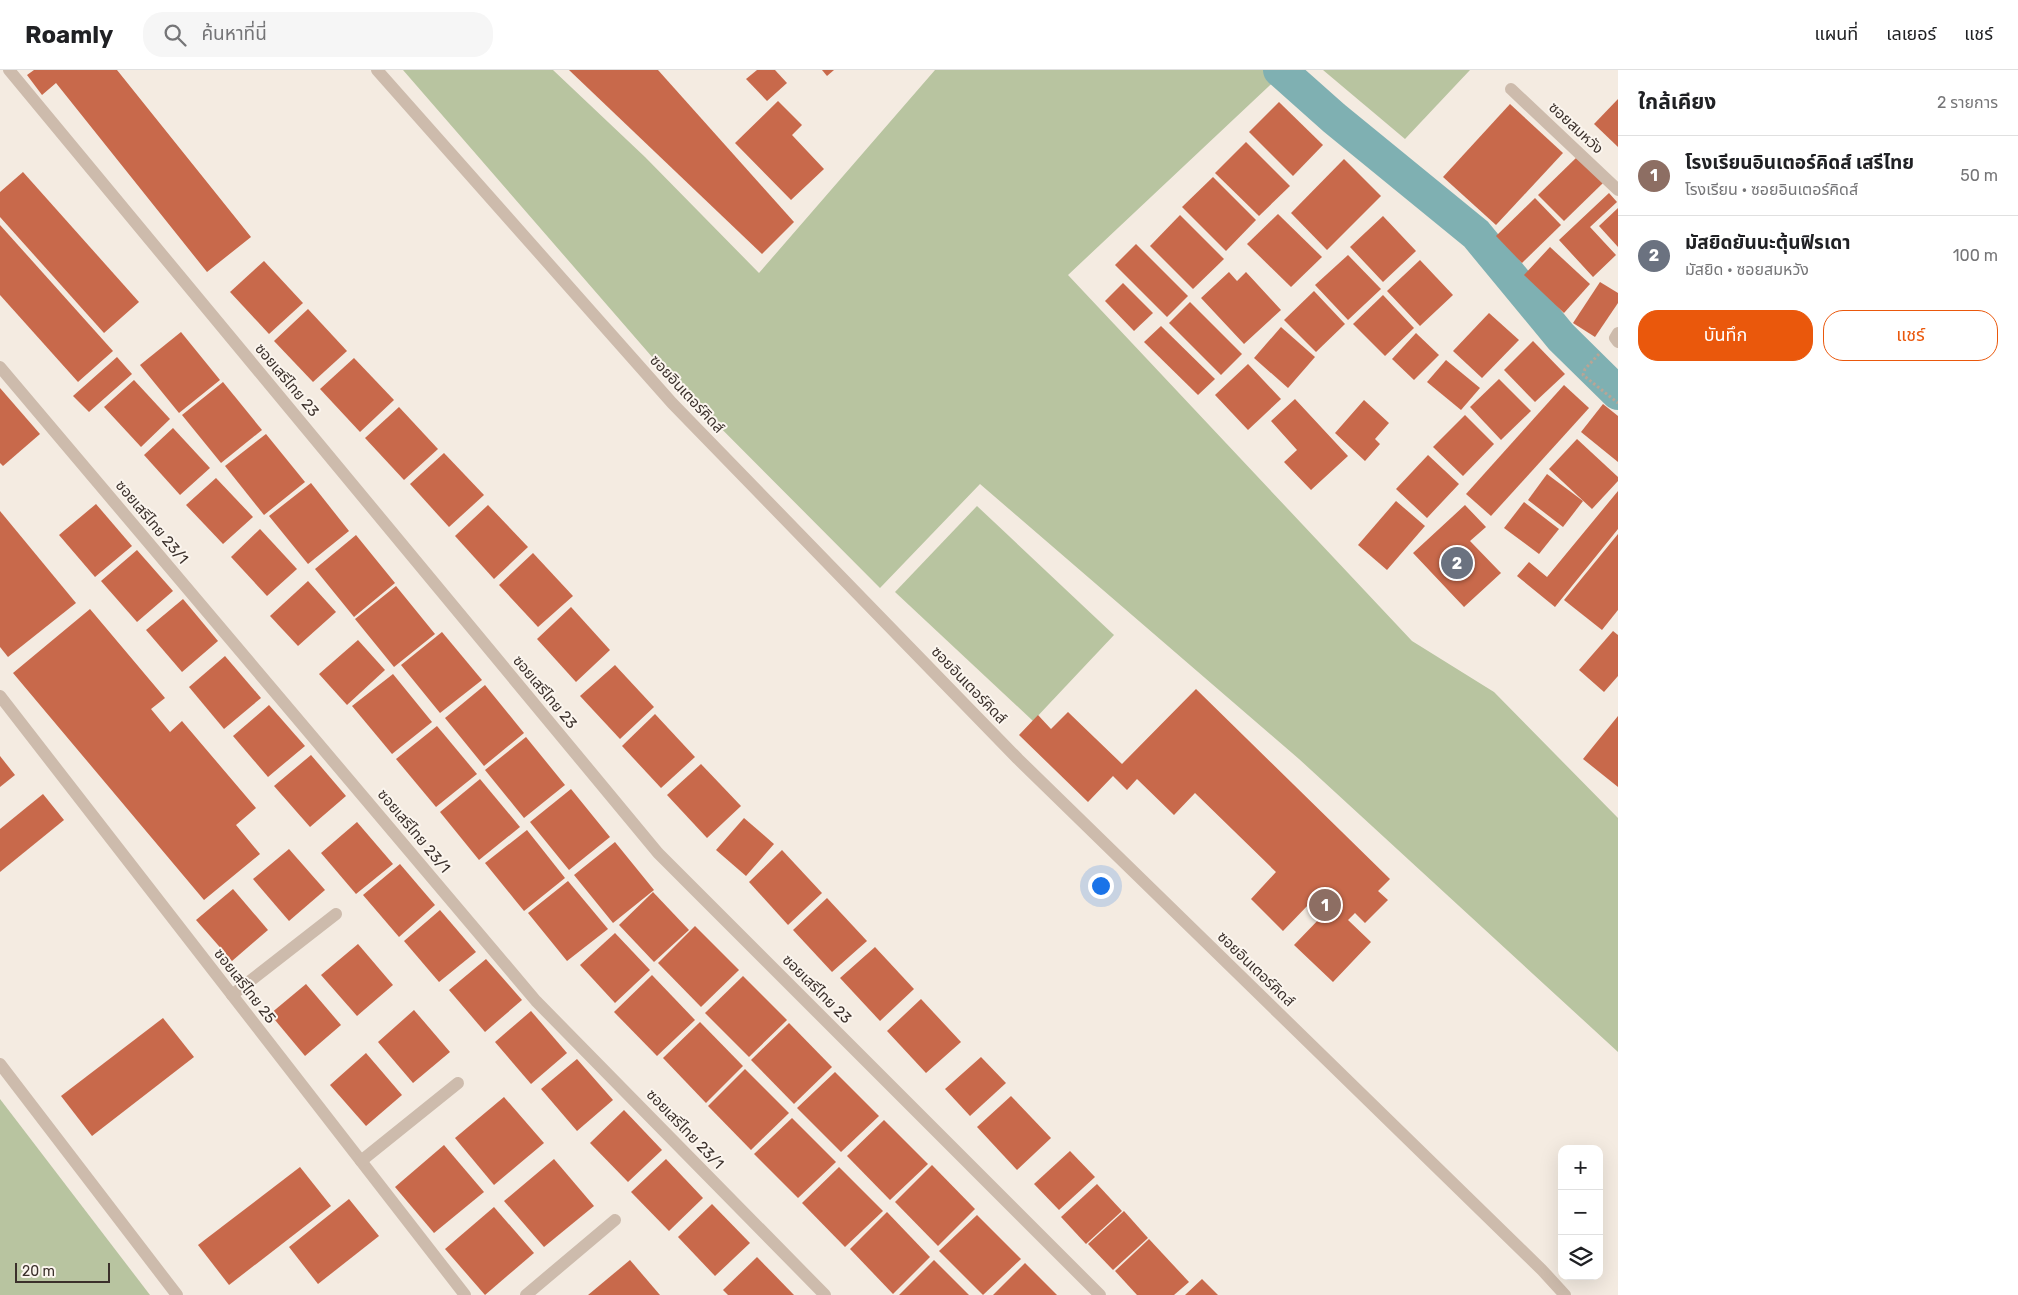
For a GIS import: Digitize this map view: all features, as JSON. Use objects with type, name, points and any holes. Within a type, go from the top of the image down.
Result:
[{"type":"street","name":"ซอยเสรีไทย 23","points":[[9,70],[658,853],[1100,1295]]},
{"type":"street","name":"ซอยอินเตอร์คิดส์","points":[[377,70],[679,410],[1025,766],[1542,1270],[1565,1295]]},
{"type":"street","name":"ซอยสมหวัง","points":[[1511,90],[1618,190]]},
{"type":"street","name":"ซอยเสรีไทย 23/1","points":[[0,367],[536,1001],[825,1295]]},
{"type":"street","name":"ซอยเสรีไทย 25","points":[[0,696],[465,1295]]},
{"type":"street","points":[[232,995],[336,914]]},
{"type":"street","points":[[0,1064],[177,1295]]},
{"type":"street","points":[[361,1161],[458,1083]]},
{"type":"street","points":[[526,1295],[614,1220]]},
{"type":"path","points":[[1598,356],[1585,369],[1583,375],[1618,403]]},
{"type":"green space","points":[[403,70],[553,70],[645,157],[759,273],[935,70],[1286,70],[1068,275],[1412,641],[1494,692],[1618,818],[1618,1052],[1299,759],[980,484],[880,588],[666,373]]},
{"type":"green space","points":[[1323,70],[1470,70],[1405,139]]},
{"type":"green space","points":[[977,506],[1114,635],[1033,721],[895,592]]},
{"type":"green space","points":[[0,1099],[150,1295],[0,1295]]},
{"type":"building","points":[[34,70],[117,70],[251,237],[207,272],[56,83],[42,95],[27,75]]},
{"type":"building","points":[[569,70],[658,70],[794,222],[762,254]]},
{"type":"building","points":[[757,70],[775,70],[787,83],[767,101],[746,79]]},
{"type":"building","points":[[822,70],[834,70],[827,76]]},
{"type":"building","points":[[1618,99],[1618,147],[1594,124]]},
{"type":"building","points":[[778,101],[802,125],[792,135],[824,169],[791,200],[735,143]]},
{"type":"building","points":[[1279,102],[1323,145],[1293,176],[1249,132]]},
{"type":"building","points":[[1510,104],[1563,153],[1496,225],[1443,177]]},
{"type":"building","points":[[1246,142],[1290,186],[1259,216],[1215,173]]},
{"type":"building","points":[[1577,157],[1603,183],[1564,221],[1538,195]]},
{"type":"building","points":[[1344,159],[1381,196],[1327,250],[1291,213]]},
{"type":"building","points":[[23,172],[139,302],[104,333],[0,217],[0,192]]},
{"type":"building","points":[[1213,177],[1256,220],[1226,251],[1182,207]]},
{"type":"building","points":[[1609,193],[1617,202],[1590,227],[1616,255],[1593,277],[1559,240]]},
{"type":"building","points":[[1535,198],[1561,225],[1522,263],[1496,236]]},
{"type":"building","points":[[1618,208],[1618,247],[1599,226]]},
{"type":"building","points":[[1278,214],[1322,257],[1291,287],[1247,244]]},
{"type":"building","points":[[1180,215],[1224,259],[1193,289],[1150,246]]},
{"type":"building","points":[[1383,216],[1416,251],[1383,282],[1350,247]]},
{"type":"building","points":[[0,225],[113,351],[78,382],[0,295]]},
{"type":"building","points":[[1136,244],[1188,296],[1167,317],[1115,265]]},
{"type":"building","points":[[1550,247],[1590,284],[1564,313],[1524,275]]},
{"type":"building","points":[[1348,255],[1381,289],[1348,320],[1315,285]]},
{"type":"building","points":[[1420,260],[1453,295],[1420,326],[1387,291]]},
{"type":"building","points":[[264,261],[303,303],[269,334],[230,292]]},
{"type":"building","points":[[1229,272],[1237,281],[1246,272],[1281,310],[1244,344],[1201,298]]},
{"type":"building","points":[[1600,282],[1618,293],[1618,303],[1595,337],[1573,323]]},
{"type":"building","points":[[1123,283],[1153,313],[1134,331],[1105,301]]},
{"type":"building","points":[[1314,291],[1345,324],[1316,352],[1284,320]]},
{"type":"building","points":[[1383,295],[1414,328],[1385,356],[1353,324]]},
{"type":"building","points":[[1190,302],[1242,354],[1221,375],[1169,323]]},
{"type":"building","points":[[308,309],[347,351],[313,382],[274,341]]},
{"type":"building","points":[[1489,313],[1519,340],[1482,378],[1453,351]]},
{"type":"building","points":[[1161,326],[1215,379],[1198,395],[1144,342]]},
{"type":"building","points":[[1281,327],[1315,357],[1288,388],[1254,358]]},
{"type":"building","points":[[181,332],[220,380],[179,413],[140,365]]},
{"type":"building","points":[[1416,333],[1439,355],[1414,380],[1392,359]]},
{"type":"building","points":[[1533,341],[1565,374],[1535,402],[1504,370]]},
{"type":"building","points":[[117,357],[132,374],[89,412],[73,396]]},
{"type":"building","points":[[354,358],[394,400],[360,432],[320,389]]},
{"type":"building","points":[[1446,360],[1480,388],[1461,410],[1427,382]]},
{"type":"building","points":[[1248,364],[1281,399],[1248,430],[1215,395]]},
{"type":"building","points":[[1499,379],[1531,411],[1501,440],[1470,407]]},
{"type":"building","points":[[134,380],[170,419],[141,447],[104,407]]},
{"type":"building","points":[[223,382],[262,430],[221,463],[182,415]]},
{"type":"building","points":[[1564,385],[1589,408],[1491,516],[1466,494]]},
{"type":"building","points":[[0,388],[40,434],[3,466],[0,463]]},
{"type":"building","points":[[1295,399],[1348,456],[1311,490],[1284,462],[1297,450],[1271,421]]},
{"type":"building","points":[[1364,400],[1389,423],[1375,439],[1380,444],[1365,461],[1335,433]]},
{"type":"building","points":[[1603,404],[1618,416],[1618,462],[1581,432]]},
{"type":"building","points":[[399,407],[438,449],[404,480],[365,438]]},
{"type":"building","points":[[1465,415],[1494,444],[1463,476],[1433,447]]},
{"type":"building","points":[[173,428],[210,468],[180,495],[144,455]]},
{"type":"building","points":[[266,434],[305,482],[264,515],[225,466]]},
{"type":"building","points":[[1577,439],[1618,477],[1618,481],[1592,509],[1549,469]]},
{"type":"building","points":[[444,453],[484,495],[449,527],[410,484]]},
{"type":"building","points":[[1428,455],[1459,484],[1427,518],[1396,489]]},
{"type":"building","points":[[1547,474],[1583,501],[1563,527],[1528,500]]},
{"type":"building","points":[[216,478],[253,517],[223,544],[186,505]]},
{"type":"building","points":[[311,483],[349,531],[308,564],[269,516]]},
{"type":"building","points":[[1618,491],[1618,529],[1555,607],[1517,576],[1529,562],[1547,577]]},
{"type":"building","points":[[1396,501],[1425,526],[1387,570],[1358,545]]},
{"type":"building","points":[[1524,502],[1559,529],[1539,554],[1504,528]]},
{"type":"building","points":[[96,504],[132,546],[95,577],[59,535]]},
{"type":"building","points":[[488,505],[528,547],[494,579],[455,536]]},
{"type":"building","points":[[1465,505],[1486,527],[1470,541],[1501,573],[1464,607],[1413,553]]},
{"type":"building","points":[[0,511],[76,603],[8,657],[0,647]]},
{"type":"building","points":[[260,529],[297,569],[267,596],[231,557]]},
{"type":"building","points":[[1618,534],[1618,610],[1602,630],[1564,600]]},
{"type":"building","points":[[356,535],[395,583],[354,617],[315,569]]},
{"type":"building","points":[[137,550],[173,591],[137,622],[101,581]]},
{"type":"building","points":[[533,553],[573,596],[538,627],[499,585]]},
{"type":"building","points":[[308,581],[336,612],[298,646],[270,616]]},
{"type":"building","points":[[396,586],[435,634],[394,667],[355,619]]},
{"type":"building","points":[[183,599],[218,641],[182,672],[146,630]]},
{"type":"building","points":[[571,607],[610,650],[576,682],[537,639]]},
{"type":"building","points":[[90,609],[165,698],[151,709],[170,732],[182,721],[256,808],[236,825],[260,854],[204,900],[13,673]]},
{"type":"building","points":[[1613,631],[1618,635],[1618,676],[1604,692],[1579,670]]},
{"type":"building","points":[[442,632],[482,680],[440,713],[401,665]]},
{"type":"building","points":[[358,640],[385,670],[347,705],[319,674]]},
{"type":"building","points":[[225,656],[261,698],[224,729],[189,687]]},
{"type":"building","points":[[615,665],[654,707],[620,739],[580,696]]},
{"type":"building","points":[[393,674],[432,722],[392,754],[352,706]]},
{"type":"building","points":[[485,685],[524,733],[484,766],[445,718]]},
{"type":"building","points":[[1196,689],[1390,879],[1378,891],[1388,900],[1365,923],[1355,913],[1348,920],[1371,942],[1333,982],[1294,945],[1322,916],[1310,903],[1283,931],[1251,899],[1276,872],[1195,793],[1174,815],[1137,779],[1127,790],[1113,776],[1088,802],[1019,735],[1038,715],[1051,729],[1068,712],[1122,764]]},
{"type":"building","points":[[269,705],[305,746],[268,777],[233,736]]},
{"type":"building","points":[[655,714],[695,757],[661,788],[622,746]]},
{"type":"building","points":[[1618,716],[1618,787],[1583,759]]},
{"type":"building","points":[[437,726],[477,774],[436,807],[396,759]]},
{"type":"building","points":[[526,737],[565,785],[524,818],[485,770]]},
{"type":"building","points":[[311,755],[346,796],[310,827],[274,786]]},
{"type":"building","points":[[0,756],[15,775],[0,787]]},
{"type":"building","points":[[701,764],[741,806],[707,838],[667,795]]},
{"type":"building","points":[[480,779],[520,827],[479,860],[440,812]]},
{"type":"building","points":[[571,789],[610,837],[569,870],[530,822]]},
{"type":"building","points":[[43,794],[64,820],[0,872],[0,829]]},
{"type":"building","points":[[744,818],[774,844],[746,876],[716,850]]},
{"type":"building","points":[[357,822],[393,864],[356,894],[321,853]]},
{"type":"building","points":[[527,830],[565,878],[524,911],[485,863]]},
{"type":"building","points":[[615,842],[654,890],[613,923],[574,875]]},
{"type":"building","points":[[289,849],[325,890],[289,921],[253,879]]},
{"type":"building","points":[[782,850],[822,893],[788,925],[749,882]]},
{"type":"building","points":[[400,864],[435,905],[399,937],[363,895]]},
{"type":"building","points":[[568,881],[608,929],[567,961],[528,913]]},
{"type":"building","points":[[233,889],[268,930],[232,961],[196,920]]},
{"type":"building","points":[[653,892],[689,930],[654,962],[619,925]]},
{"type":"building","points":[[827,898],[867,941],[832,972],[793,930]]},
{"type":"building","points":[[440,910],[476,952],[439,982],[404,941]]},
{"type":"building","points":[[695,926],[739,970],[701,1007],[658,963]]},
{"type":"building","points":[[615,933],[650,970],[615,1003],[580,965]]},
{"type":"building","points":[[358,944],[393,985],[357,1016],[321,975]]},
{"type":"building","points":[[875,947],[914,989],[880,1021],[840,978]]},
{"type":"building","points":[[486,959],[522,1000],[485,1032],[449,990]]},
{"type":"building","points":[[652,975],[695,1020],[657,1056],[614,1012]]},
{"type":"building","points":[[743,976],[787,1020],[749,1057],[705,1013]]},
{"type":"building","points":[[306,984],[341,1025],[305,1056],[270,1014]]},
{"type":"building","points":[[921,999],[961,1042],[926,1073],[887,1031]]},
{"type":"building","points":[[414,1010],[450,1052],[413,1083],[378,1042]]},
{"type":"building","points":[[531,1011],[567,1053],[531,1084],[495,1042]]},
{"type":"building","points":[[163,1018],[194,1057],[92,1136],[61,1096]]},
{"type":"building","points":[[700,1022],[743,1066],[706,1103],[663,1058]]},
{"type":"building","points":[[789,1023],[832,1067],[794,1104],[751,1060]]},
{"type":"building","points":[[366,1053],[402,1095],[366,1126],[330,1085]]},
{"type":"building","points":[[981,1057],[1006,1083],[970,1116],[945,1089]]},
{"type":"building","points":[[577,1059],[613,1100],[577,1131],[541,1089]]},
{"type":"building","points":[[745,1069],[789,1113],[751,1150],[708,1106]]},
{"type":"building","points":[[835,1072],[879,1116],[841,1152],[797,1108]]},
{"type":"building","points":[[1011,1096],[1051,1138],[1017,1170],[977,1127]]},
{"type":"building","points":[[504,1097],[544,1143],[494,1185],[455,1138]]},
{"type":"building","points":[[624,1110],[662,1150],[628,1182],[590,1143]]},
{"type":"building","points":[[792,1118],[836,1162],[798,1198],[754,1154]]},
{"type":"building","points":[[884,1120],[928,1164],[890,1200],[847,1156]]},
{"type":"building","points":[[444,1145],[484,1192],[434,1233],[395,1187]]},
{"type":"building","points":[[1070,1151],[1095,1177],[1059,1210],[1034,1184]]},
{"type":"building","points":[[554,1159],[594,1206],[544,1247],[504,1201]]},
{"type":"building","points":[[666,1159],[703,1198],[669,1231],[631,1192]]},
{"type":"building","points":[[932,1165],[975,1209],[938,1246],[895,1202]]},
{"type":"building","points":[[300,1167],[331,1206],[229,1285],[198,1245]]},
{"type":"building","points":[[839,1167],[883,1211],[845,1247],[802,1203]]},
{"type":"building","points":[[1097,1184],[1122,1211],[1086,1244],[1061,1217]]},
{"type":"building","points":[[349,1199],[379,1236],[318,1284],[289,1247]]},
{"type":"building","points":[[712,1204],[750,1243],[715,1276],[678,1237]]},
{"type":"building","points":[[494,1207],[534,1253],[485,1295],[445,1249]]},
{"type":"building","points":[[1124,1211],[1148,1238],[1113,1270],[1088,1244]]},
{"type":"building","points":[[887,1212],[930,1257],[893,1294],[850,1249]]},
{"type":"building","points":[[977,1215],[1021,1259],[983,1295],[939,1251]]},
{"type":"building","points":[[1149,1239],[1189,1282],[1174,1295],[1137,1295],[1115,1271]]},
{"type":"building","points":[[757,1257],[794,1295],[728,1295],[723,1290]]},
{"type":"building","points":[[630,1260],[660,1295],[588,1295]]},
{"type":"building","points":[[934,1260],[969,1295],[899,1295]]},
{"type":"building","points":[[1025,1263],[1057,1295],[993,1295]]},
{"type":"building","points":[[1202,1279],[1218,1295],[1185,1295]]},
{"type":"waterway","points":[[1280,70],[1334,118],[1476,234],[1561,337],[1618,393]]},
{"type":"place","name":"มัสยิดยันนะตุ้นฟิรเดา","points":[[1457,563]]},
{"type":"place","name":"โรงเรียนอินเตอร์คิดส์ เสรีไทย","points":[[1325,905]]}]
